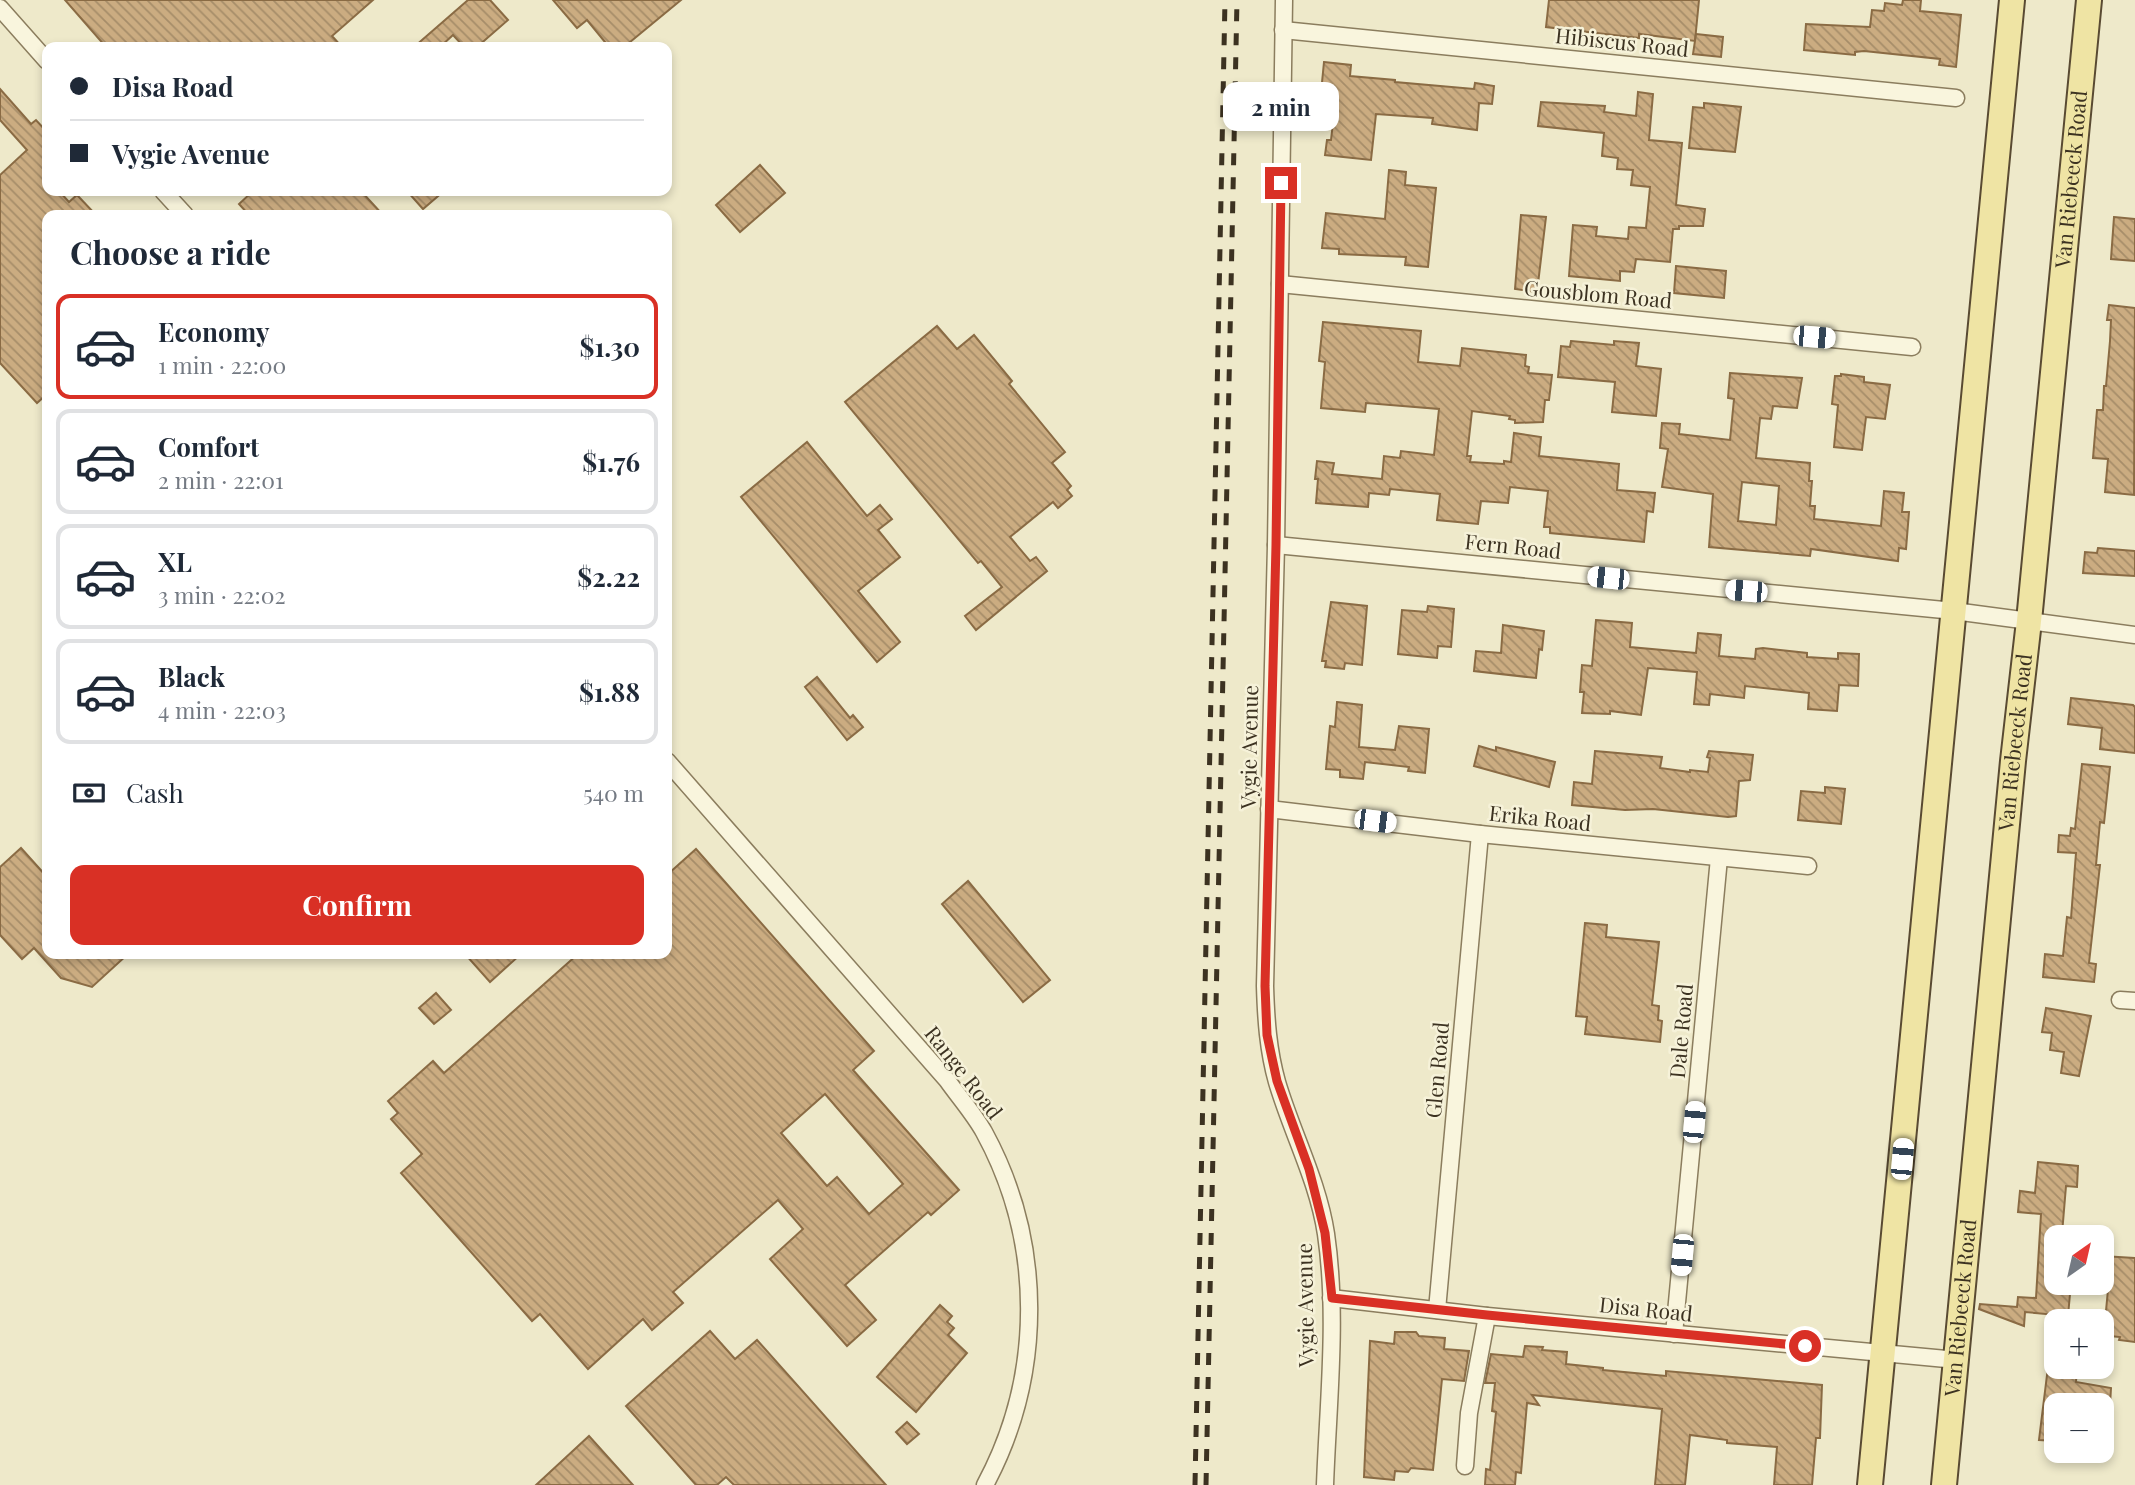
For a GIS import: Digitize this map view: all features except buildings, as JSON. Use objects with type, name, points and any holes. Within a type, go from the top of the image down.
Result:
[{"type":"main road","points":[[1870,1485],[2012,0]]},
{"type":"main road","name":"Van Riebeeck Road","points":[[1944,1485],[2089,0]]},
{"type":"street","name":"Vygie Avenue","points":[[1284,0],[1276,545],[1265,986],[1267,1035],[1277,1081],[1309,1169],[1325,1233],[1332,1298],[1325,1485]]},
{"type":"street","points":[[0,8],[42,55]]},
{"type":"street","name":"Hibiscus Road","points":[[1283,30],[1956,98]]},
{"type":"street","points":[[168,196],[180,210]]},
{"type":"street","name":"Gousblom Road","points":[[1280,284],[1912,347]]},
{"type":"street","name":"Fern Road","points":[[1276,545],[1954,611],[2135,635]]},
{"type":"street","name":"Range Road","points":[[672,767],[947,1080],[982,1130],[997,1160],[1019,1221],[1028,1272],[1030,1314],[1028,1346],[1018,1402],[999,1457],[985,1485]]},
{"type":"street","name":"Erika Road","points":[[1269,809],[1480,834],[1808,866]]},
{"type":"street","name":"Glen Road","points":[[1437,1310],[1480,834]]},
{"type":"street","name":"Dale Road","points":[[1674,1334],[1719,858]]},
{"type":"street","name":"Disa Road","points":[[1332,1298],[1956,1360]]},
{"type":"street","points":[[1465,1466],[1469,1413],[1487,1315]]},
{"type":"railway","points":[[1195,1485],[1225,0]]},
{"type":"railway","points":[[1206,1485],[1237,0]]},
{"type":"route","points":[[1281,183],[1276,545],[1265,986],[1267,1035],[1277,1081],[1309,1169],[1325,1233],[1332,1298],[1805,1346]]}]
